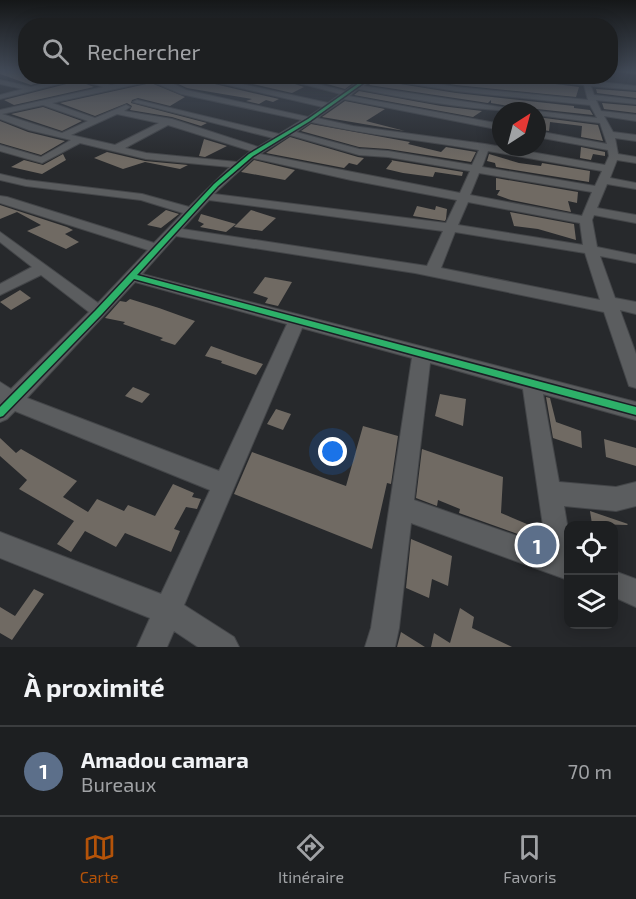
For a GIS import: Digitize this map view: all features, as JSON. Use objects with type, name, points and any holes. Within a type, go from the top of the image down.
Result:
[{"type":"street","points":[[0,114],[16,107],[45,101]]},
{"type":"street","points":[[112,101],[185,113],[359,152],[388,154],[476,169],[603,180]]},
{"type":"street","points":[[64,135],[140,101]]},
{"type":"street","points":[[117,148],[207,101]]},
{"type":"street","points":[[227,101],[352,129],[485,147],[603,180],[636,186]]},
{"type":"street","points":[[306,101],[330,106]]},
{"type":"street","points":[[224,484],[4,401],[99,312],[205,196],[239,165],[255,152],[338,101]]},
{"type":"street","points":[[370,101],[492,125]]},
{"type":"street","points":[[412,110],[417,101]]},
{"type":"street","points":[[444,101],[492,107]]},
{"type":"street","points":[[570,101],[636,118]]},
{"type":"street","points":[[594,101],[610,134],[614,152],[588,215],[591,250],[612,305],[636,380]]},
{"type":"street","points":[[41,102],[96,121]]},
{"type":"street","points":[[546,112],[597,109],[636,102]]},
{"type":"street","points":[[0,103],[16,107]]},
{"type":"street","points":[[117,112],[167,122],[255,152],[351,177],[464,198],[588,215],[636,219]]},
{"type":"street","points":[[0,114],[32,128],[146,156],[239,165]]},
{"type":"street","points":[[610,134],[636,138]]},
{"type":"street","points":[[546,136],[614,152],[636,160]]},
{"type":"street","points":[[0,148],[42,160],[80,139]]},
{"type":"street","points":[[432,272],[485,147]]},
{"type":"street","points":[[0,177],[26,183],[142,197],[191,212]]},
{"type":"street","points":[[205,196],[451,229],[636,259]]},
{"type":"street","points":[[0,200],[3,199],[158,249]]},
{"type":"street","points":[[173,232],[432,272],[636,309]]},
{"type":"street","points":[[0,236],[99,312]]},
{"type":"street","points":[[0,290],[42,268]]},
{"type":"street","points":[[132,276],[636,411]]},
{"type":"street","points":[[152,647],[297,319]]},
{"type":"street","points":[[380,647],[385,628],[422,353]]},
{"type":"street","points":[[531,382],[549,493],[564,561]]},
{"type":"street","points":[[549,493],[616,499],[636,494]]},
{"type":"street","points":[[401,507],[564,566]]},
{"type":"street","points":[[0,545],[168,611],[224,647]]},
{"type":"street","points":[[618,586],[636,593]]},
{"type":"building","points":[[6,101],[31,101],[14,105]]},
{"type":"building","points":[[132,101],[131,103],[207,123],[201,126],[172,117],[130,110],[132,106],[127,103],[95,116],[60,103]]},
{"type":"building","points":[[151,101],[178,101],[170,106]]},
{"type":"building","points":[[247,101],[264,101],[259,104]]},
{"type":"building","points":[[346,101],[385,109],[366,121],[405,131],[322,117]]},
{"type":"building","points":[[388,101],[415,101],[482,111],[473,117]]},
{"type":"building","points":[[491,101],[538,102],[492,102]]},
{"type":"building","points":[[546,103],[590,110],[593,115],[546,110]]},
{"type":"building","points":[[602,103],[636,106],[636,113],[604,109]]},
{"type":"building","points":[[43,107],[82,121],[62,131],[11,114]]},
{"type":"building","points":[[546,118],[598,125],[603,141],[581,137],[582,126],[550,122],[549,131],[546,130]]},
{"type":"building","points":[[0,121],[28,132],[65,141],[41,155],[0,143]]},
{"type":"building","points":[[311,124],[410,142],[408,144],[441,152],[446,147],[476,152],[471,162],[388,149],[359,147],[301,131]]},
{"type":"building","points":[[290,137],[364,158],[357,165],[349,163],[344,168],[266,153]]},
{"type":"building","points":[[204,139],[227,146],[205,157],[199,156]]},
{"type":"building","points":[[581,147],[605,152],[605,156],[593,154],[591,160],[580,158]]},
{"type":"building","points":[[107,152],[145,161],[188,165],[180,169],[145,162],[123,169],[94,158]]},
{"type":"building","points":[[63,154],[66,160],[42,174],[11,167],[24,160],[43,165]]},
{"type":"building","points":[[489,154],[519,163],[541,166],[542,163],[590,171],[589,182],[496,167],[495,163],[487,161]]},
{"type":"building","points":[[254,160],[295,170],[285,180],[241,172]]},
{"type":"building","points":[[393,160],[463,172],[462,176],[435,172],[433,177],[386,169]]},
{"type":"building","points":[[496,178],[578,192],[577,203],[568,201],[571,212],[511,200],[497,195],[500,190],[496,190]]},
{"type":"building","points":[[0,205],[67,227],[73,230],[65,234],[79,242],[66,249],[27,231],[41,225],[17,212],[0,219]]},
{"type":"building","points":[[417,206],[435,210],[436,206],[447,209],[446,219],[445,221],[413,216]]},
{"type":"building","points":[[166,210],[179,214],[161,228],[147,225]]},
{"type":"building","points":[[251,210],[276,218],[262,231],[234,227]]},
{"type":"building","points":[[510,212],[574,224],[576,240],[538,229],[514,226]]},
{"type":"building","points":[[201,214],[236,224],[226,232],[200,227],[204,224],[198,221]]},
{"type":"building","points":[[265,277],[292,282],[278,306],[265,303],[268,298],[253,293]]},
{"type":"building","points":[[20,290],[31,298],[11,310],[0,302]]},
{"type":"building","points":[[130,299],[195,321],[175,345],[160,340],[163,338],[123,324],[125,322],[105,318],[120,301],[126,302]]},
{"type":"building","points":[[211,346],[263,364],[256,375],[221,363],[222,361],[205,356]]},
{"type":"building","points":[[133,387],[150,394],[142,403],[125,396]]},
{"type":"building","points":[[440,394],[466,399],[463,426],[435,416]]},
{"type":"building","points":[[546,397],[550,398],[556,422],[581,431],[582,448],[553,438]]},
{"type":"building","points":[[276,409],[291,414],[283,430],[267,424]]},
{"type":"building","points":[[363,426],[398,436],[391,484],[387,483],[372,549],[234,494],[252,452],[346,486]]},
{"type":"building","points":[[0,438],[16,453],[21,449],[77,481],[63,497],[88,512],[97,499],[124,511],[128,505],[155,516],[173,484],[194,493],[192,497],[201,499],[197,509],[186,507],[174,529],[180,531],[171,552],[125,533],[116,547],[85,531],[71,552],[57,544],[74,521],[19,489],[27,480],[0,456]]},
{"type":"building","points":[[604,439],[636,448],[636,466],[606,457]]},
{"type":"building","points":[[422,449],[503,477],[501,513],[541,530],[543,543],[459,513],[460,509],[438,500],[437,506],[416,498]]},
{"type":"building","points":[[590,511],[628,524],[618,525],[618,521],[592,521]]},
{"type":"building","points":[[411,539],[452,556],[448,586],[432,579],[429,598],[406,588]]},
{"type":"building","points":[[34,589],[44,594],[12,640],[0,633],[0,607],[15,616]]},
{"type":"building","points":[[460,608],[474,617],[472,628],[512,647],[431,647],[434,633],[450,643]]},
{"type":"building","points":[[401,632],[425,647],[397,647]]},
{"type":"cycle path","points":[[0,413],[99,312],[216,185],[251,155],[336,101]]},
{"type":"cycle path","points":[[132,276],[636,411]]},
{"type":"place","name":"Amadou camara","points":[[537,545]]}]
